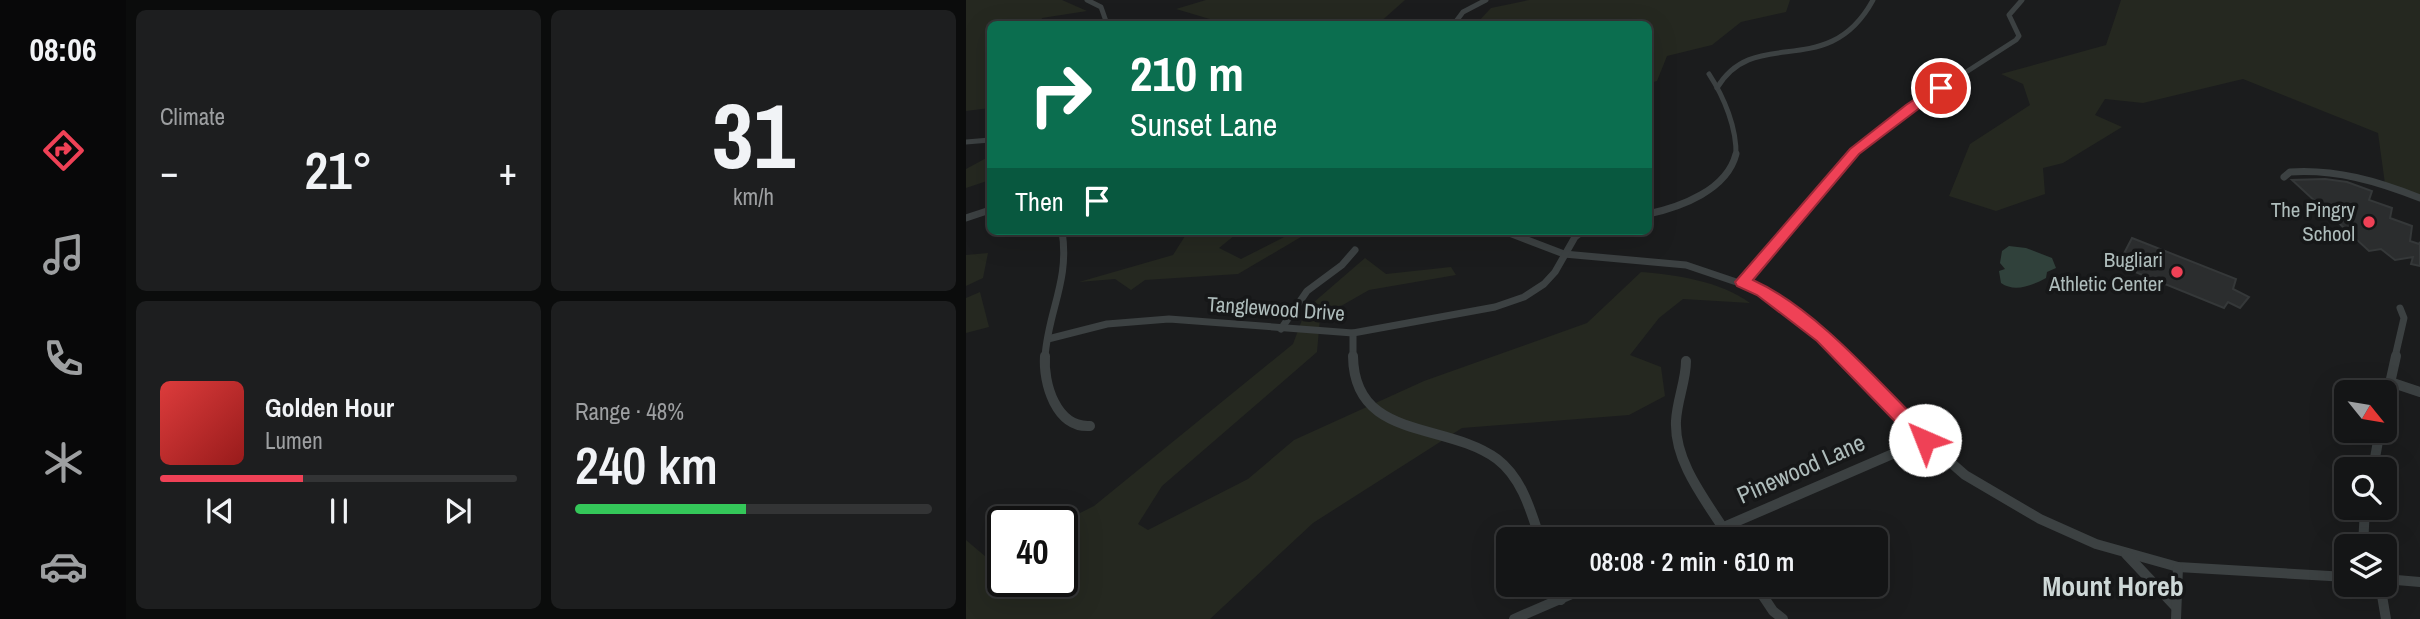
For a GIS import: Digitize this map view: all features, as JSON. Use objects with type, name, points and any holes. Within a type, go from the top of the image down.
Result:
[{"type":"street","points":[[1087,0],[1101,7],[1106,21]]},
{"type":"street","points":[[1456,21],[1463,12],[1486,0]]},
{"type":"street","points":[[1717,88],[1723,75],[1751,58],[1767,53],[1810,50],[1826,45],[1862,20],[1872,0]]},
{"type":"street","points":[[1743,282],[1854,152],[1910,108],[2016,40],[2019,36],[2009,15],[2022,0]]},
{"type":"street","points":[[1652,213],[1689,202],[1711,187],[1735,160],[1733,137],[1717,88],[1709,74]]},
{"type":"street","points":[[966,142],[987,140]]},
{"type":"street","points":[[2284,177],[2290,172],[2328,171],[2376,181],[2420,198]]},
{"type":"street","points":[[966,218],[987,211]]},
{"type":"street","points":[[1063,235],[1065,254],[1063,281],[1048,339],[1043,379],[1052,402],[1068,420],[1081,427],[1090,426]]},
{"type":"street","points":[[1514,235],[1563,254],[1686,265],[1743,282],[1763,291],[1823,336],[1925,440],[1965,475],[2040,519],[2123,552],[2178,567],[2334,576]]},
{"type":"street","name":"Tanglewood Drive","points":[[1048,339],[1080,329],[1133,320],[1169,319],[1353,333],[1495,307],[1524,297],[1549,278],[1563,254],[1580,235]]},
{"type":"street","points":[[1281,329],[1307,291],[1342,265],[1355,250]]},
{"type":"street","points":[[2390,380],[2404,318],[2400,308]]},
{"type":"street","points":[[1353,333],[1352,371],[1362,396],[1377,412],[1405,427],[1461,441],[1497,459],[1515,477],[1535,527]]},
{"type":"street","points":[[1686,361],[1686,376],[1677,410],[1677,440],[1690,471],[1723,527]]},
{"type":"street","points":[[2398,385],[2420,392]]},
{"type":"street","name":"Pinewood Lane","points":[[1723,527],[1925,440]]},
{"type":"street","points":[[2123,552],[2150,577],[2175,606]]},
{"type":"street","points":[[2176,619],[2178,567]]},
{"type":"street","points":[[2397,580],[2420,582]]},
{"type":"street","points":[[1514,619],[1567,597]]},
{"type":"street","points":[[1764,597],[1773,611],[1783,619]]},
{"type":"street","points":[[2384,597],[2386,619]]},
{"type":"shaded area","points":[[966,0],[1062,0],[1087,11],[1042,18],[1042,21],[987,21],[987,108],[966,111]]},
{"type":"shaded area","points":[[1206,0],[1405,0],[1381,21],[1212,21],[1176,9]]},
{"type":"shaded area","points":[[1529,0],[1790,0],[1786,12],[1741,22],[1712,45],[1667,56],[1657,81],[1652,82],[1652,21],[1479,21],[1491,8]]},
{"type":"shaded area","points":[[2121,0],[2420,0],[2420,198],[2385,184],[2378,133],[2243,79],[2143,103],[2105,99],[2095,115],[2122,127],[2063,163],[2043,168],[2045,194],[1996,211],[1949,196],[1970,144],[2030,105],[2023,84],[2001,74],[2106,45]]},
{"type":"shaded area","points":[[987,158],[987,181],[966,188],[966,169]]},
{"type":"shaded area","points":[[1156,235],[1235,235],[1219,248],[1241,259],[1288,235],[1304,235],[1238,274],[1145,280],[1131,290],[1115,279],[1079,282],[1173,255],[1185,236]]},
{"type":"shaded area","points":[[2009,246],[2026,248],[2052,258],[2056,268],[2047,272],[2046,278],[2030,285],[2018,288],[2006,286],[2001,283],[1999,271],[2005,269],[2000,263],[2002,251]]},
{"type":"shaded area","points":[[988,253],[983,278],[966,286],[966,255]]},
{"type":"shaded area","points":[[1365,258],[1386,274],[1451,267],[1456,275],[1369,290],[1320,318],[1317,352],[1162,486],[1138,524],[1148,530],[1248,479],[1294,440],[1424,381],[1587,323],[1641,272],[1712,284],[1750,303],[1683,299],[1659,318],[1630,355],[1661,367],[1665,396],[1629,415],[1462,428],[1313,523],[1210,619],[966,619],[966,540],[987,557],[987,597],[1078,597],[1078,514],[1094,506],[1293,344],[1306,309]]},
{"type":"shaded area","points":[[980,292],[989,327],[966,333],[966,298]]},
{"type":"building","name":"The Pingry School","points":[[2325,179],[2347,182],[2372,191],[2369,200],[2392,208],[2390,218],[2412,226],[2410,241],[2420,242],[2420,266],[2411,264],[2413,257],[2395,260],[2381,249],[2369,251],[2292,180]]},
{"type":"building","name":"Bugliari Athletic Center","points":[[2132,238],[2236,279],[2233,289],[2249,297],[2240,308],[2228,302],[2224,308],[2118,265]]},
{"type":"place","name":"The Pingry School","points":[[2369,222]]},
{"type":"place","name":"Bugliari Athletic Center","points":[[2177,272]]},
{"type":"district","name":"Mount Horeb","points":[[2113,586]]},
{"type":"route","points":[[1925,440],[1823,336],[1763,291],[1743,282],[1854,152],[1886,125],[1941,88]]}]
